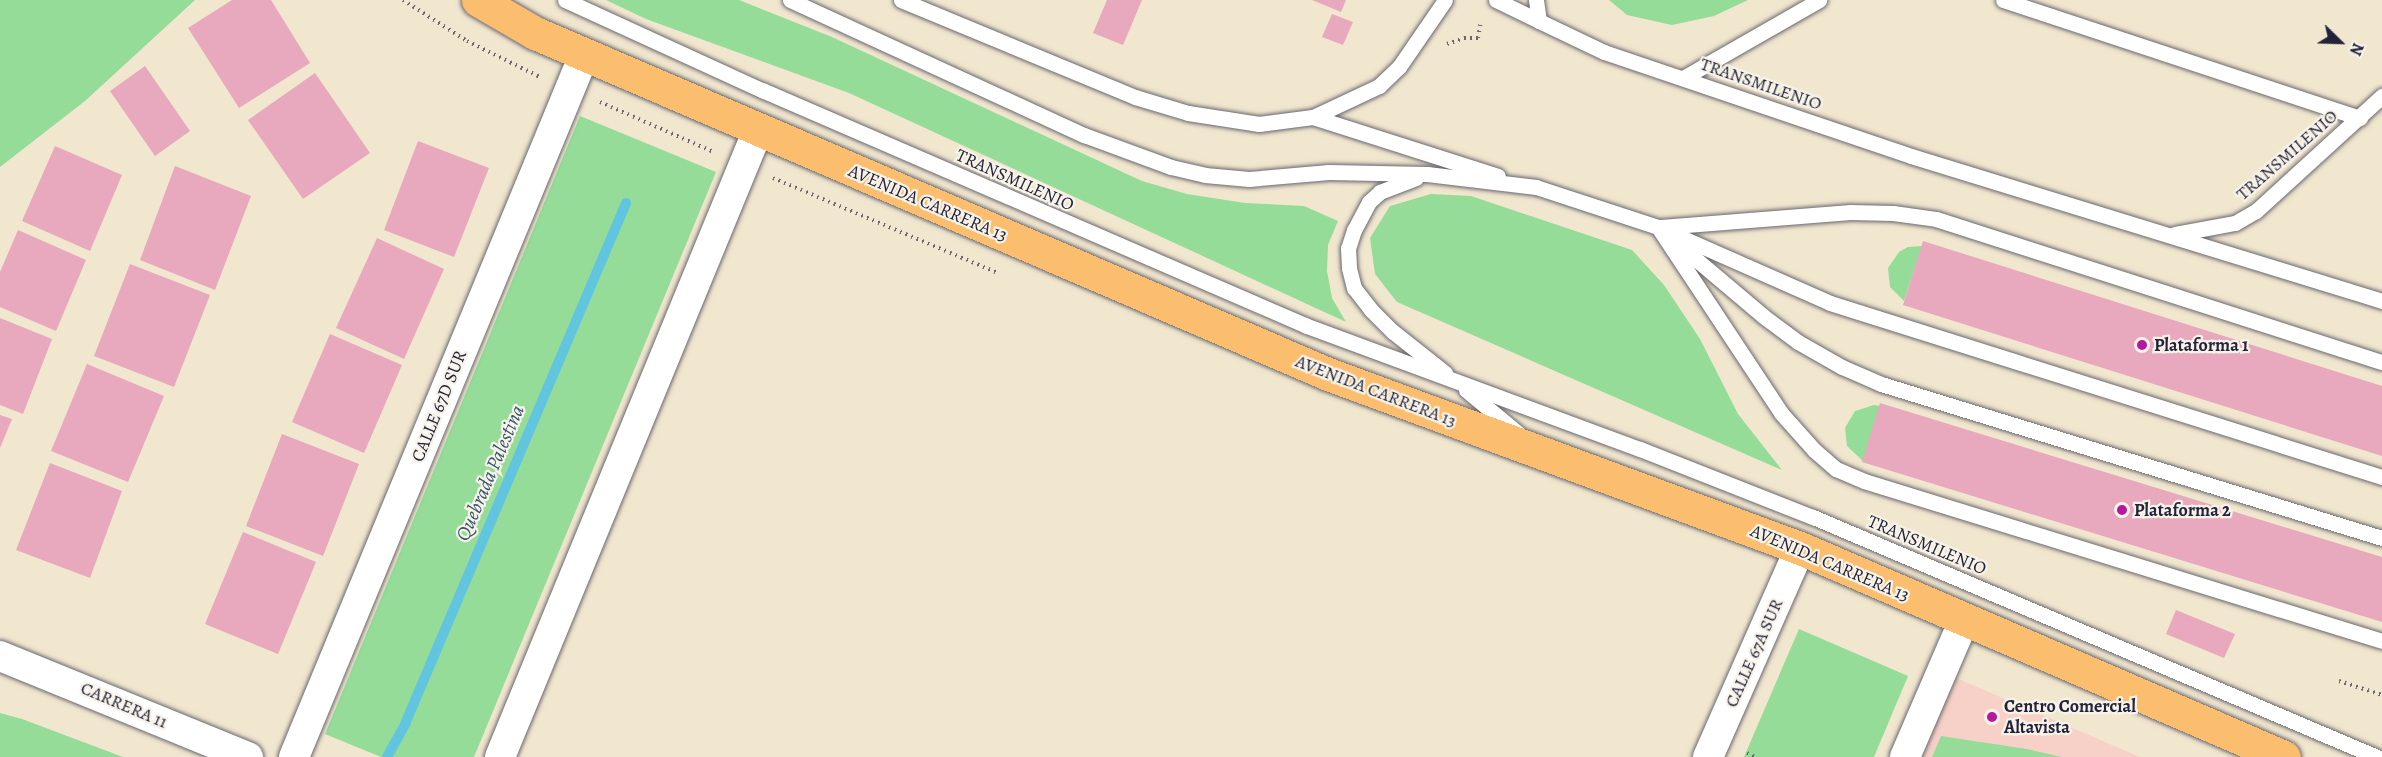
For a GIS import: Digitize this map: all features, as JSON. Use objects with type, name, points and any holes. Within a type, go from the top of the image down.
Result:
[{"type":"main road","name":"AVENIDA CARRERA 13","points":[[478,0],[535,33],[1328,374],[1648,490],[1800,548],[2284,757]]},
{"type":"street","name":"CALLE 67D SUR","points":[[294,757],[584,54]]},
{"type":"street","points":[[500,757],[758,130]]},
{"type":"street","name":"CALLE 67A SUR","points":[[1708,757],[1800,548]]},
{"type":"street","points":[[1905,757],[1964,620]]},
{"type":"street","name":"CARRERA 11","points":[[0,656],[248,757]]},
{"type":"lane","name":"TRANSMILENIO","points":[[565,0],[751,86],[1072,227],[1307,326],[1640,449],[1813,517],[2377,757]]},
{"type":"lane","name":"TRANSMILENIO","points":[[790,0],[1084,135],[1171,167],[1205,175],[1249,179],[1329,172],[1427,174],[1536,187]]},
{"type":"lane","name":"TRANSMILENIO","points":[[901,0],[1125,94],[1188,113],[1259,124],[1313,117],[1379,86],[1399,66],[1445,0]]},
{"type":"lane","name":"TRANSMILENIO","points":[[1496,0],[1604,52],[1911,156],[2382,301]]},
{"type":"lane","points":[[1536,0],[1539,21]]},
{"type":"lane","name":"TRANSMILENIO","points":[[1683,78],[1820,0]]},
{"type":"lane","name":"TRANSMILENIO","points":[[2003,0],[2360,118]]},
{"type":"lane","name":"TRANSMILENIO","points":[[2169,235],[2235,223],[2256,211],[2382,96]]},
{"type":"lane","name":"TRANSMILENIO","points":[[1313,117],[1658,227],[1830,303],[2382,477]]},
{"type":"lane","name":"TRANSMILENIO","points":[[1427,174],[1380,192],[1369,202],[1354,230],[1348,248],[1349,268],[1354,288],[1371,310],[1392,331],[1544,454]]},
{"type":"lane","name":"TRANSMILENIO","points":[[1658,227],[1850,212],[1893,213],[1936,219],[2382,362]]},
{"type":"lane","name":"TRANSMILENIO","points":[[1658,227],[1763,316],[1798,342],[1842,367],[1881,384],[2382,537]]},
{"type":"lane","name":"TRANSMILENIO","points":[[1658,227],[1781,413],[1814,450],[1836,469],[1864,481],[2382,641]]},
{"type":"path","points":[[403,0],[467,41],[570,90],[773,178]]},
{"type":"path","points":[[2339,681],[2382,695]]},
{"type":"shaded area","name":"Centro Comercial Altavista","points":[[1954,677],[2140,757],[1919,757]]},
{"type":"green space","points":[[0,0],[195,0],[85,101],[0,167]]},
{"type":"green space","points":[[606,0],[739,0],[832,37],[1142,181],[1187,194],[1245,203],[1304,206],[1338,221],[1328,245],[1327,271],[1332,298],[1346,322],[849,93],[646,19]]},
{"type":"green space","points":[[1609,0],[1748,0],[1714,16],[1672,25],[1627,15]]},
{"type":"green space","points":[[580,116],[716,172],[474,757],[381,757],[325,734]]},
{"type":"green space","points":[[1431,194],[1471,196],[1632,250],[1664,285],[1700,339],[1738,414],[1782,470],[1397,302],[1375,274],[1370,238],[1390,206]]},
{"type":"green space","points":[[1922,246],[1904,301],[1890,287],[1888,268],[1899,252],[1908,247]]},
{"type":"green space","points":[[1874,405],[1880,406],[1863,461],[1847,446],[1845,428],[1855,411]]},
{"type":"green space","points":[[1799,629],[1908,676],[1874,757],[1744,757]]},
{"type":"green space","points":[[0,713],[22,719],[123,757],[0,757]]},
{"type":"green space","points":[[1941,736],[2027,749],[2062,757],[1932,757]]},
{"type":"building","points":[[232,0],[271,0],[310,63],[239,108],[188,28]]},
{"type":"building","points":[[1107,0],[1142,0],[1123,45],[1093,33]]},
{"type":"building","points":[[1312,0],[1346,0],[1341,12]]},
{"type":"building","points":[[1332,14],[1353,22],[1343,45],[1322,37]]},
{"type":"building","points":[[145,66],[190,131],[155,156],[110,91]]},
{"type":"building","points":[[315,73],[370,153],[303,199],[248,120]]},
{"type":"building","points":[[418,141],[489,168],[454,257],[384,230]]},
{"type":"building","points":[[55,146],[122,175],[90,251],[22,221]]},
{"type":"building","points":[[175,166],[251,196],[215,290],[140,260]]},
{"type":"building","points":[[18,230],[86,260],[56,331],[0,307],[0,272]]},
{"type":"building","points":[[377,238],[444,269],[404,359],[336,328]]},
{"type":"building","name":"Plataforma 1","points":[[1923,241],[2382,386],[2382,456],[1903,305]]},
{"type":"building","points":[[130,264],[210,295],[174,387],[94,356]]},
{"type":"building","points":[[0,318],[52,339],[23,414],[0,405]]},
{"type":"building","points":[[330,334],[402,365],[364,453],[292,422]]},
{"type":"building","points":[[87,364],[164,396],[128,482],[51,451]]},
{"type":"building","name":"Plataforma 2","points":[[1880,403],[2382,557],[2382,622],[1862,462]]},
{"type":"building","points":[[0,415],[12,419],[0,448]]},
{"type":"building","points":[[282,434],[359,464],[323,556],[246,526]]},
{"type":"building","points":[[50,463],[122,491],[90,578],[16,550]]},
{"type":"building","points":[[243,532],[316,562],[278,654],[205,624]]},
{"type":"building","points":[[2176,610],[2235,634],[2224,658],[2166,634]]},
{"type":"waterway","name":"Quebrada Palestina","points":[[387,757],[405,724],[626,203]]},
{"type":"place","name":"Plataforma 1","points":[[2142,345]]},
{"type":"place","name":"Plataforma 2","points":[[2122,510]]},
{"type":"place","name":"Centro Comercial Altavista","points":[[1992,717]]}]
